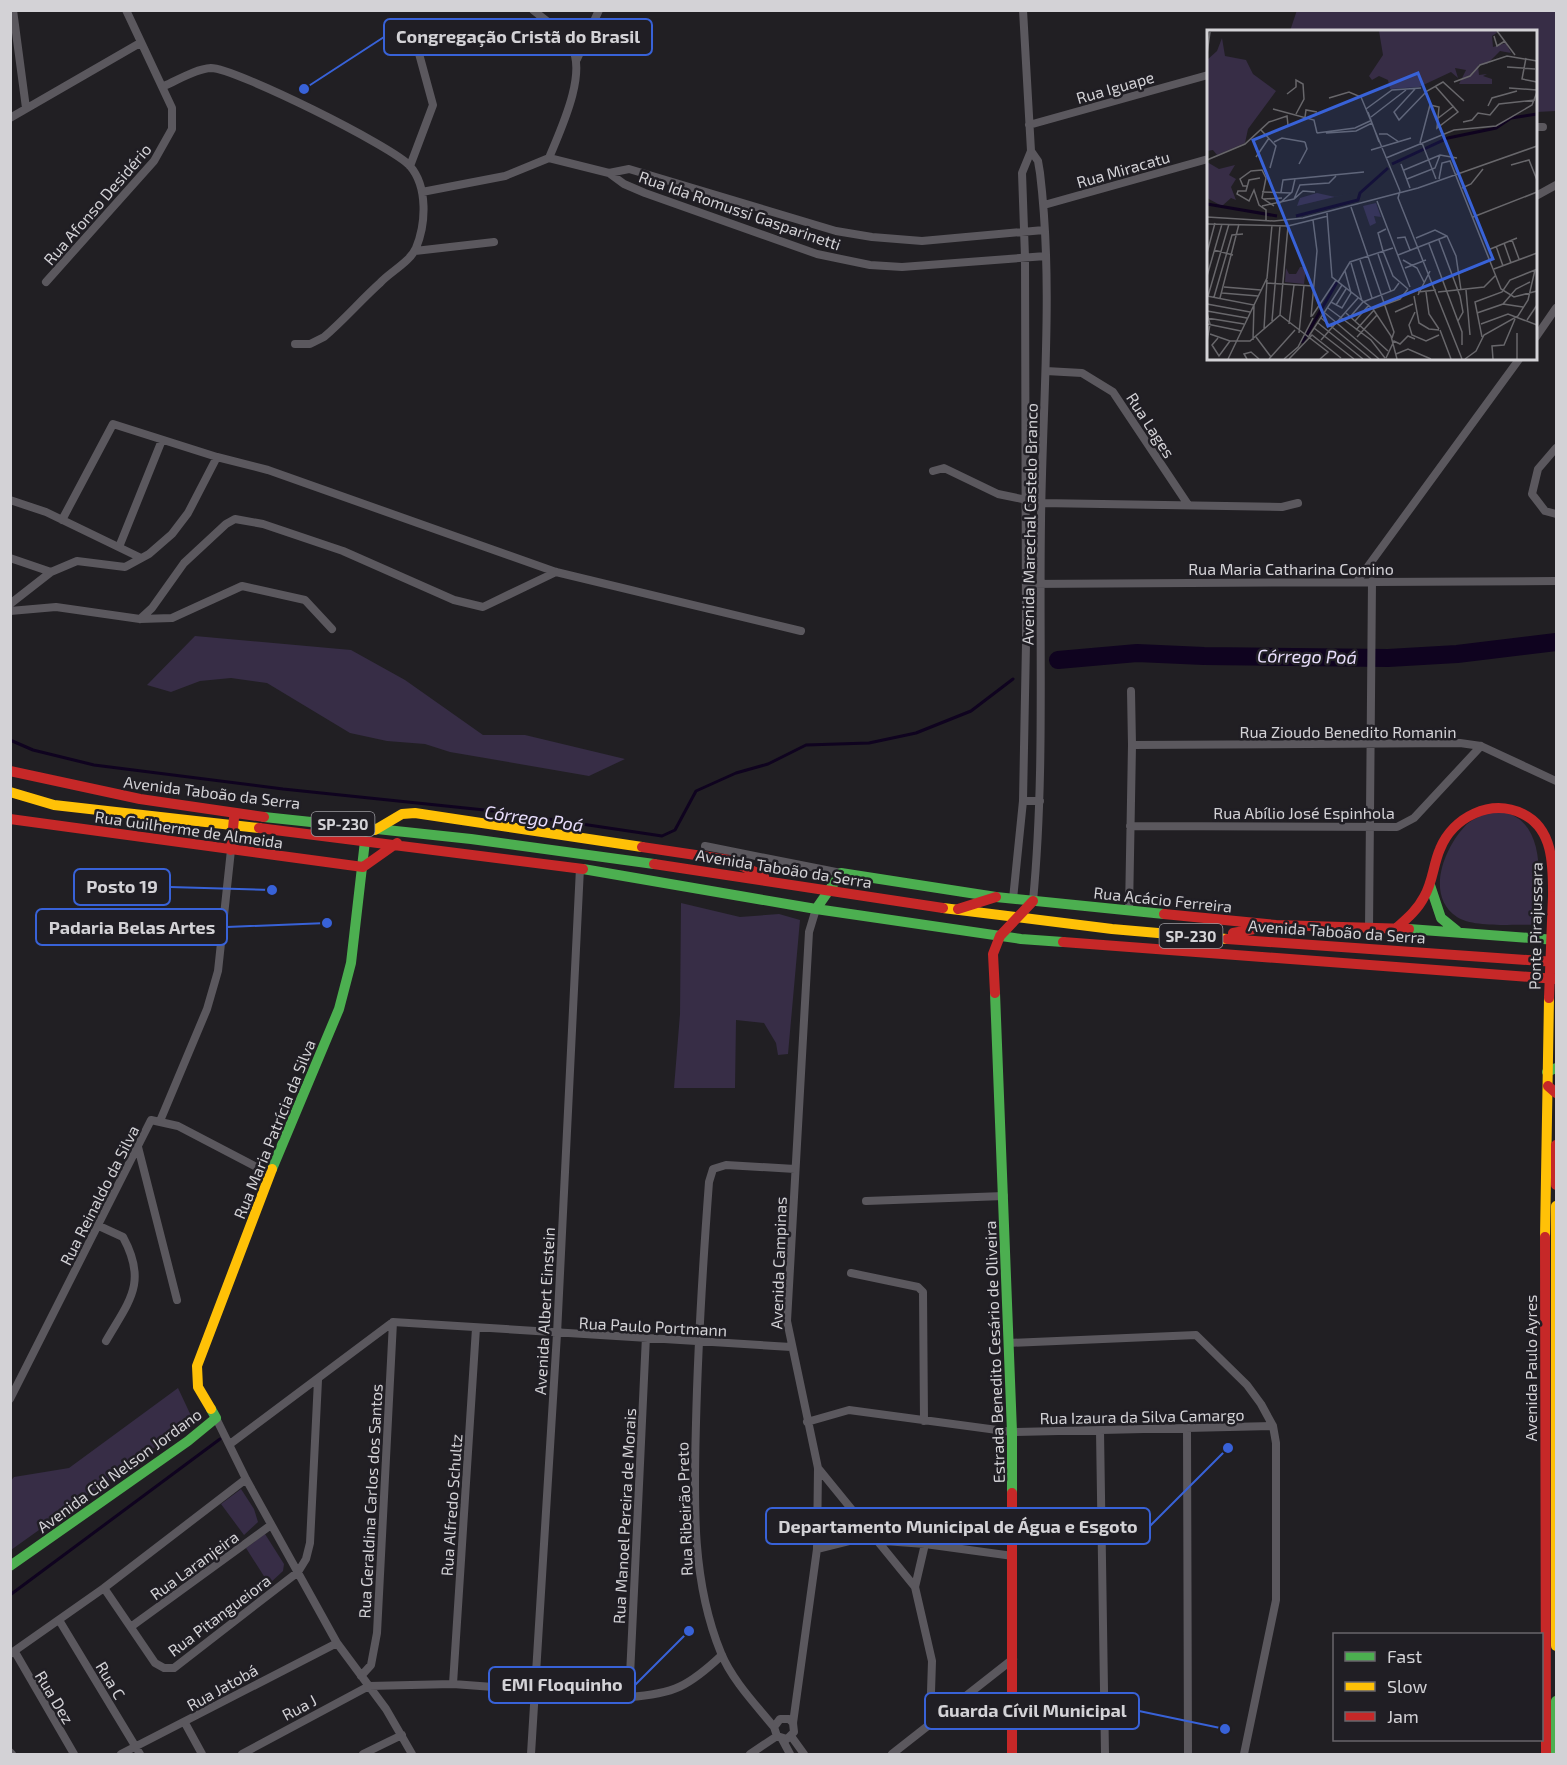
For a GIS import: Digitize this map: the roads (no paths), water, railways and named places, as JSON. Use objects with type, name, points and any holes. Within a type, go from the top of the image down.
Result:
[{"type":"main road","name":"Avenida Taboão da Serra","points":[[10,771],[64,786],[153,801],[679,866],[1016,918],[1187,935],[1557,962]]},
{"type":"main road","name":"Avenida Taboão da Serra","points":[[10,792],[54,805],[233,827],[397,843],[580,868],[816,909],[982,934],[1187,953],[1557,979]]},
{"type":"main road","name":"Ponte Pirajussara","points":[[1393,931],[1414,912],[1430,885],[1442,844],[1456,825],[1477,811],[1502,808],[1526,815],[1544,834],[1552,858],[1549,1003]]},
{"type":"main road","points":[[231,850],[234,811]]},
{"type":"main road","points":[[365,841],[377,828],[402,814],[415,813],[729,860],[774,881]]},
{"type":"main road","name":"Rua Guilherme de Almeida","points":[[10,819],[363,867]]},
{"type":"main road","name":"Rua Maria Patrícia da Silva","points":[[216,1418],[198,1387],[197,1366],[270,1174],[339,1009],[349,971],[365,841]]},
{"type":"main road","points":[[363,867],[397,843]]},
{"type":"main road","points":[[816,909],[841,873]]},
{"type":"main road","name":"Rua Acácio Ferreira","points":[[841,873],[996,897],[1276,925],[1393,931],[1458,931],[1557,940]]},
{"type":"main road","points":[[1430,885],[1436,908],[1448,926],[1458,931]]},
{"type":"main road","points":[[955,910],[996,897]]},
{"type":"main road","name":"Estrada Benedito Cesário de Oliveira","points":[[1012,1755],[1012,1432],[1004,1196],[994,1014],[994,950],[1000,936],[1033,900]]},
{"type":"main road","points":[[1425,931],[1436,908]]},
{"type":"main road","points":[[1187,935],[1232,933],[1276,925]]},
{"type":"main road","points":[[982,934],[994,950]]},
{"type":"main road","points":[[1549,1003],[1557,1035]]},
{"type":"main road","name":"Avenida Paulo Ayres","points":[[1549,1003],[1552,1070],[1553,1362]]},
{"type":"main road","points":[[1557,1145],[1557,1185]]},
{"type":"main road","name":"Avenida Paulo Ayres","points":[[1546,1755],[1551,1647],[1550,1444],[1557,1206]]},
{"type":"main road","name":"Avenida Cid Nelson Jordano","points":[[10,1566],[188,1441],[216,1418]]},
{"type":"main road","points":[[1551,1647],[1548,1665],[1557,1673]]},
{"type":"main road","points":[[1556,1755],[1557,1701]]},
{"type":"street","points":[[13,10],[26,108]]},
{"type":"street","name":"Rua Afonso Desidério","points":[[46,282],[163,149],[172,129],[174,117],[164,86],[140,43],[126,10]]},
{"type":"street","points":[[533,10],[564,36],[577,59]]},
{"type":"street","points":[[422,192],[505,176],[549,158],[571,98],[577,59],[599,10]]},
{"type":"street","name":"Avenida Marechal Castelo Branco","points":[[1013,898],[1023,801],[1026,644],[1025,257],[1022,173],[1031,151],[1023,10]]},
{"type":"street","points":[[10,118],[140,43]]},
{"type":"street","points":[[410,166],[433,105],[418,50]]},
{"type":"street","points":[[164,86],[201,70],[211,68],[225,72],[336,122],[394,152],[410,166],[422,192],[423,218],[415,251],[324,337],[310,344],[295,344]]},
{"type":"street","name":"Rua Iguape","points":[[1029,125],[1207,76]]},
{"type":"street","name":"Avenida Marechal Castelo Branco","points":[[1031,151],[1038,161],[1044,205],[1046,256],[1046,371],[1039,644],[1040,801],[1033,900]]},
{"type":"street","name":"Rua Ida Romussi Gasparinetti","points":[[549,158],[609,172],[629,169],[836,231],[880,238],[922,241],[1044,230]]},
{"type":"street","name":"Rua Miracatu","points":[[1044,205],[1207,160]]},
{"type":"street","name":"Rua Ida Romussi Gasparinetti","points":[[609,172],[624,184],[645,193],[817,254],[847,261],[902,267],[1046,256]]},
{"type":"street","points":[[1537,195],[1557,185]]},
{"type":"street","points":[[415,251],[494,242]]},
{"type":"street","points":[[1537,336],[1557,308]]},
{"type":"street","points":[[1358,580],[1519,360]]},
{"type":"street","name":"Rua Lages","points":[[1046,371],[1082,373],[1113,392],[1187,503]]},
{"type":"street","points":[[62,520],[113,424],[217,457],[268,470],[556,572],[801,631]]},
{"type":"street","points":[[119,547],[162,440]]},
{"type":"street","points":[[1557,448],[1538,469],[1532,494],[1545,511],[1557,514]]},
{"type":"street","points":[[10,604],[51,572],[77,561],[125,567],[139,557],[149,554],[179,526],[217,457]]},
{"type":"street","points":[[933,471],[939,467],[955,471],[983,489],[1041,503],[1187,503],[1282,507],[1298,503]]},
{"type":"street","points":[[10,500],[62,520],[139,557]]},
{"type":"street","points":[[140,620],[152,608],[184,563],[235,519],[263,524],[343,551],[454,600],[483,607],[556,572]]},
{"type":"street","points":[[10,558],[51,572]]},
{"type":"street","name":"Rua Maria Catharina Comino","points":[[1026,584],[1358,580],[1557,581]]},
{"type":"street","points":[[1369,930],[1372,581]]},
{"type":"street","points":[[10,611],[56,607],[140,620],[172,618],[242,586],[305,600],[332,628]]},
{"type":"street","points":[[1026,644],[1039,644]]},
{"type":"street","points":[[1129,911],[1131,691]]},
{"type":"street","points":[[1024,721],[1039,721]]},
{"type":"street","name":"Rua Zioudo Benedito Romanin","points":[[1132,745],[1460,743],[1481,746],[1557,781]]},
{"type":"street","name":"Rua Abílio José Espinhola","points":[[1130,826],[1370,825],[1396,827],[1414,818],[1481,746]]},
{"type":"street","points":[[1023,801],[1040,801]]},
{"type":"street","name":"Rua Acácio Ferreira","points":[[705,846],[841,873]]},
{"type":"street","points":[[160,1121],[207,1009],[218,971],[231,850]]},
{"type":"street","name":"Avenida Albert Einstein","points":[[531,1755],[557,1334],[580,868]]},
{"type":"street","name":"Avenida Campinas","points":[[791,1736],[795,1727],[793,1723],[817,1549],[818,1468],[787,1321],[808,932],[816,909]]},
{"type":"street","name":"Rua Reinaldo da Silva","points":[[11,1396],[152,1120],[178,1126],[270,1174]]},
{"type":"street","points":[[138,1147],[177,1300]]},
{"type":"street","name":"Rua Ribeirão Preto","points":[[774,1727],[747,1694],[722,1656],[704,1603],[696,1557],[698,1341],[709,1182],[713,1169],[726,1165],[795,1168]]},
{"type":"street","points":[[866,1201],[1004,1196]]},
{"type":"street","points":[[99,1226],[123,1237],[136,1279],[132,1293],[106,1341]]},
{"type":"street","points":[[851,1273],[918,1287],[925,1297],[924,1421]]},
{"type":"street","name":"Rua Paulo Portmann","points":[[393,1323],[404,1321],[557,1334],[646,1336],[791,1347]]},
{"type":"street","points":[[230,1444],[393,1323]]},
{"type":"street","name":"Rua Geraldina Carlos dos Santos","points":[[361,1676],[371,1665],[377,1633],[393,1323]]},
{"type":"street","name":"Rua Alfredo Schultz","points":[[453,1684],[476,1328]]},
{"type":"street","points":[[1009,1343],[1196,1335],[1247,1385],[1273,1426],[1278,1462],[1276,1600],[1244,1755]]},
{"type":"street","name":"Rua Manoel Pereira de Morais","points":[[629,1697],[646,1336]]},
{"type":"street","points":[[298,1572],[310,1543],[318,1380]]},
{"type":"street","name":"Rua Izaura da Silva Camargo","points":[[807,1422],[849,1410],[1012,1432],[1187,1430],[1273,1426]]},
{"type":"street","points":[[216,1418],[246,1479],[337,1643],[402,1735],[412,1755]]},
{"type":"street","points":[[1187,1430],[1188,1755]]},
{"type":"street","points":[[1100,1431],[1105,1755]]},
{"type":"street","points":[[818,1468],[915,1587],[932,1661],[930,1723]]},
{"type":"street","points":[[13,1653],[104,1588],[246,1479]]},
{"type":"street","name":"Rua Laranjeira","points":[[132,1626],[271,1525]]},
{"type":"street","points":[[817,1549],[845,1540],[877,1540],[1013,1556]]},
{"type":"street","points":[[915,1587],[925,1544]]},
{"type":"street","name":"Rua Pitangueiora","points":[[104,1588],[155,1662],[164,1668],[174,1668],[298,1572]]},
{"type":"street","name":"Rua C","points":[[59,1620],[138,1751]]},
{"type":"street","name":"Rua Jatobá","points":[[121,1755],[138,1751],[185,1723],[337,1643]]},
{"type":"street","name":"Rua Dez","points":[[13,1653],[74,1755]]},
{"type":"street","points":[[369,1686],[453,1684],[629,1697],[677,1690],[696,1680],[722,1656]]},
{"type":"street","points":[[892,1755],[1013,1659]]},
{"type":"street","name":"Rua J","points":[[242,1755],[369,1686]]},
{"type":"street","points":[[790,1755],[774,1727],[776,1722],[785,1718],[793,1723]]},
{"type":"street","points":[[185,1723],[202,1755]]},
{"type":"street","points":[[363,1755],[402,1735]]},
{"type":"street","points":[[750,1755],[780,1737],[791,1736],[804,1755]]},
{"type":"waterway","name":"Córrego Poá","points":[[1058,660],[1137,653],[1388,658],[1457,654],[1556,642]]},
{"type":"waterway","name":"Córrego Poá","points":[[10,740],[33,750],[94,765],[283,789],[494,811],[662,836],[675,830],[696,791],[736,773],[768,764],[806,745],[869,743],[916,733],[971,711],[1013,679]]},
{"type":"waterway","points":[[10,1595],[220,1439]]},
{"type":"place","name":"Congregação Cristã do Brasil","points":[[304,89]]},
{"type":"place","name":"Posto 19","points":[[272,890]]},
{"type":"place","name":"Padaria Belas Artes","points":[[327,923]]},
{"type":"place","name":"Departamento Municipal de Água e Esgoto","points":[[1228,1448]]},
{"type":"place","name":"EMI Floquinho","points":[[689,1631]]},
{"type":"place","name":"Guarda Cívil Municipal","points":[[1225,1729]]}]
